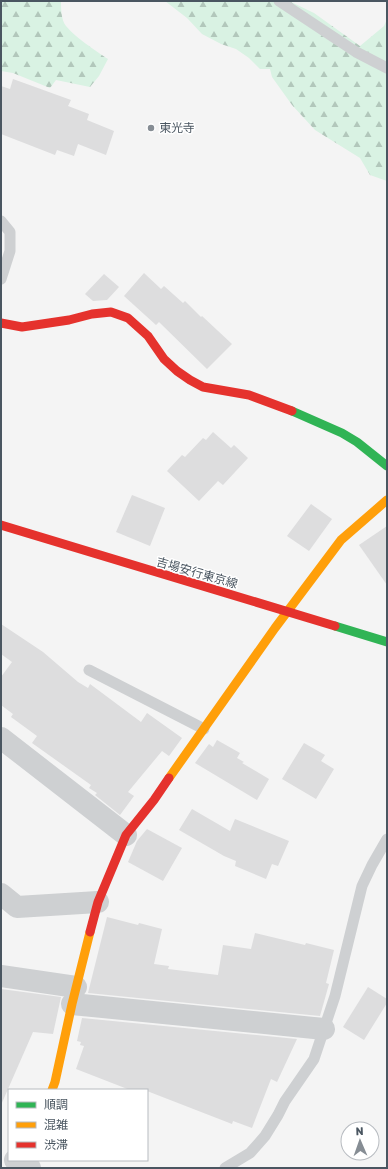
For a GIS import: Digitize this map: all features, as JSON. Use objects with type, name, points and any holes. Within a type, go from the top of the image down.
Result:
[{"type":"street","points":[[1,323],[22,327],[111,312],[128,318],[148,336],[164,360],[190,380],[203,387],[249,395],[278,405],[342,433],[357,442],[387,466]]},
{"type":"street","points":[[52,1089],[74,995],[98,902],[126,835],[154,800],[286,611],[341,540],[387,500]]},
{"type":"street","name":"吉場安行東京線","points":[[1,524],[144,570],[387,642]]},
{"type":"street","points":[[1,738],[126,835]]},
{"type":"street","points":[[1,894],[17,907],[98,902]]},
{"type":"street","points":[[1,976],[74,995],[324,1028]]},
{"type":"lane","points":[[279,1],[356,52],[387,68]]},
{"type":"lane","points":[[1,221],[10,232],[10,251],[1,279]]},
{"type":"lane","points":[[89,670],[204,729]]},
{"type":"lane","points":[[225,1168],[250,1153],[265,1136],[285,1101],[314,1060],[335,996],[362,886],[387,839]]},
{"type":"green space","points":[[1,1],[61,1],[62,17],[66,26],[80,39],[108,59],[99,76],[90,87],[56,80],[50,88],[13,73],[1,71]]},
{"type":"green space","points":[[165,1],[289,1],[314,13],[360,46],[384,26],[387,19],[387,181],[370,175],[360,158],[315,130],[292,105],[272,77],[270,69],[260,69],[249,58],[236,49],[221,44],[202,34],[187,18]]},
{"type":"building","points":[[13,79],[71,100],[68,106],[89,114],[87,120],[114,131],[106,155],[78,144],[74,156],[57,150],[55,155],[1,134],[1,86],[10,89]]},
{"type":"building","points":[[144,273],[161,289],[164,286],[183,303],[185,301],[232,344],[207,369],[159,322],[156,325],[124,296]]},
{"type":"building","points":[[104,274],[119,287],[107,300],[93,301],[85,294]]},
{"type":"building","points":[[213,432],[231,448],[234,445],[248,458],[223,485],[218,481],[199,501],[167,471],[182,455],[185,457],[203,438],[206,440]]},
{"type":"building","points":[[132,495],[165,508],[150,546],[116,532]]},
{"type":"building","points":[[311,504],[332,519],[309,551],[287,536]]},
{"type":"building","points":[[387,526],[387,585],[359,545]]},
{"type":"building","points":[[1,624],[43,652],[78,682],[88,688],[90,684],[141,722],[147,713],[182,738],[169,756],[162,751],[128,792],[134,796],[120,815],[95,795],[97,793],[89,788],[91,785],[32,743],[37,736],[11,717],[13,714],[1,705],[1,677],[12,662],[1,654]]},
{"type":"building","points":[[217,740],[240,753],[237,758],[244,762],[242,763],[269,779],[257,800],[195,763],[209,744],[213,747]]},
{"type":"building","points":[[304,743],[325,755],[321,761],[334,769],[316,799],[282,779]]},
{"type":"building","points":[[192,809],[230,831],[235,819],[289,841],[278,866],[272,864],[266,879],[235,866],[236,861],[224,856],[179,830]]},
{"type":"building","points":[[147,829],[182,848],[163,881],[128,862],[137,841]]},
{"type":"building","points":[[107,917],[138,925],[139,923],[162,929],[154,964],[169,966],[168,969],[218,975],[223,945],[251,949],[255,933],[305,945],[306,943],[334,950],[326,983],[329,984],[320,1016],[88,993]]},
{"type":"building","points":[[368,987],[387,999],[387,1003],[364,1040],[343,1027]]},
{"type":"building","points":[[1,989],[61,997],[53,1034],[33,1032],[1,1105]]},
{"type":"building","points":[[82,1018],[297,1039],[277,1082],[271,1079],[252,1128],[233,1121],[232,1124],[148,1091],[148,1089],[127,1089],[76,1069],[84,1046],[80,1045],[81,1042],[77,1041]]},
{"type":"traffic: fast","points":[[292,411],[342,433],[357,442],[387,466]]},
{"type":"traffic: fast","points":[[335,626],[387,642]]},
{"type":"traffic: slow","points":[[169,778],[275,628],[341,540],[387,500]]},
{"type":"traffic: slow","points":[[52,1089],[90,932]]},
{"type":"traffic: jam","points":[[1,323],[22,327],[111,312],[128,318],[148,336],[164,359],[190,380],[203,387],[249,395],[292,411]]},
{"type":"traffic: jam","points":[[1,525],[335,626]]},
{"type":"traffic: jam","points":[[90,932],[98,902],[126,835],[154,800],[169,778]]},
{"type":"place","name":"東光寺","points":[[151,128]]}]
